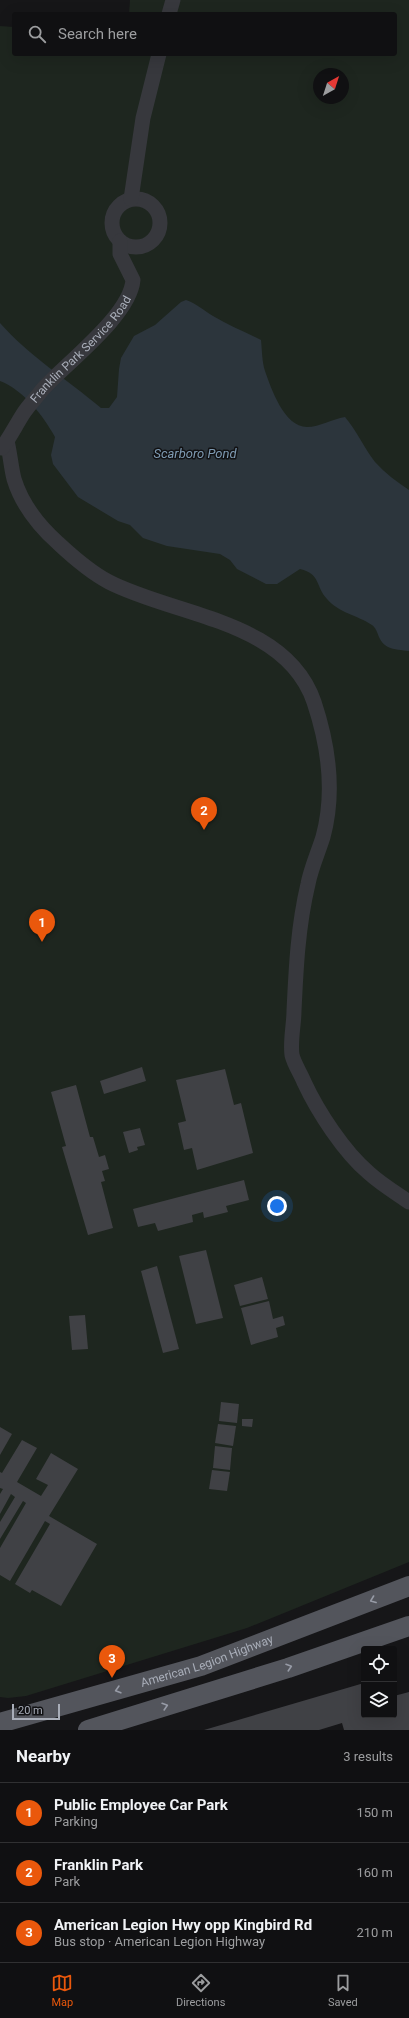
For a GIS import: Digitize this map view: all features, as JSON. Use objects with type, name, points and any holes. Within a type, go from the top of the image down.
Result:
[{"type":"main road","name":"American Legion Highway","points":[[0,1723],[200,1666],[409,1586]]},
{"type":"main road","points":[[88,1730],[288,1668],[409,1626]]},
{"type":"street","points":[[170,12],[173,0]]},
{"type":"street","points":[[120,241],[127,246],[143,246],[150,243],[159,230],[160,222],[154,208],[141,199],[131,199],[143,118],[158,56]]},
{"type":"street","name":"Franklin Park Service Road","points":[[4,446],[24,412],[62,370],[101,332],[121,308],[128,295],[133,280],[120,254],[120,241],[112,229],[113,216],[120,204],[131,199]]},
{"type":"street","points":[[4,446],[22,498],[46,532],[81,564],[110,582],[160,602],[195,612],[244,632],[286,658],[300,675],[313,698],[322,729],[329,768],[328,799],[323,834],[308,882],[298,931],[292,1055],[310,1095],[333,1132],[368,1172],[409,1202]]},
{"type":"shaded area","points":[[130,0],[409,0],[409,1562],[247,1628],[26,1696],[8,1698],[0,1697],[0,26],[12,27],[12,56],[397,56],[397,12],[129,12]]},
{"type":"water","name":"Scarboro Pond","points":[[186,300],[197,305],[213,316],[261,340],[265,371],[275,396],[285,414],[292,421],[307,427],[317,426],[345,417],[375,462],[391,477],[409,490],[409,651],[395,649],[384,645],[372,625],[337,608],[332,604],[323,594],[315,577],[307,571],[300,569],[277,584],[266,584],[237,569],[230,560],[220,554],[167,546],[143,538],[130,525],[118,521],[78,497],[53,464],[51,455],[55,437],[45,420],[32,404],[17,390],[0,381],[0,323],[23,346],[88,398],[101,408],[109,408],[117,397],[121,358],[134,336],[155,325],[181,302]]},
{"type":"building","points":[[142,1067],[146,1081],[104,1094],[100,1081]]},
{"type":"building","points":[[225,1069],[234,1105],[241,1103],[253,1153],[197,1170],[192,1148],[184,1150],[178,1123],[186,1121],[176,1080]]},
{"type":"building","points":[[76,1085],[90,1137],[93,1137],[99,1157],[105,1155],[109,1169],[102,1171],[105,1181],[101,1182],[113,1228],[88,1235],[62,1147],[66,1146],[51,1092]]},
{"type":"building","points":[[140,1128],[145,1145],[137,1147],[138,1150],[129,1153],[123,1132]]},
{"type":"building","points":[[244,1180],[249,1200],[226,1206],[228,1212],[204,1218],[203,1212],[192,1215],[193,1222],[158,1231],[155,1223],[138,1227],[133,1209]]},
{"type":"building","points":[[206,1250],[223,1318],[196,1324],[179,1256]]},
{"type":"building","points":[[157,1266],[179,1349],[163,1353],[141,1271]]},
{"type":"building","points":[[262,1277],[268,1299],[240,1306],[234,1285]]},
{"type":"building","points":[[269,1301],[273,1319],[283,1316],[285,1325],[276,1328],[278,1337],[251,1345],[241,1308]]},
{"type":"building","points":[[85,1315],[88,1349],[72,1350],[69,1316]]},
{"type":"building","points":[[221,1402],[239,1404],[237,1423],[219,1421]]},
{"type":"building","points":[[242,1419],[253,1419],[252,1427],[242,1426]]},
{"type":"building","points":[[218,1424],[236,1426],[233,1446],[215,1443]]},
{"type":"building","points":[[0,1427],[12,1434],[0,1455]]},
{"type":"building","points":[[22,1440],[37,1448],[17,1482],[41,1496],[48,1485],[36,1479],[51,1453],[78,1469],[49,1516],[97,1544],[61,1606],[32,1590],[30,1593],[15,1584],[50,1524],[45,1521],[10,1581],[0,1575],[0,1548],[26,1503],[23,1501],[0,1539],[0,1522],[15,1497],[11,1494],[0,1514],[0,1494],[3,1489],[0,1488],[0,1472],[2,1473]]},
{"type":"building","points":[[215,1446],[232,1448],[230,1470],[213,1468]]},
{"type":"building","points":[[212,1470],[230,1472],[227,1491],[209,1489]]},
{"type":"building","points":[[361,1684],[361,1718],[397,1718],[397,1695],[409,1692],[409,1730],[344,1730],[342,1723],[319,1730],[204,1730]]},
{"type":"place","name":"Franklin Park","points":[[204,830]]},
{"type":"place","name":"Public Employee Car Park","points":[[42,942]]},
{"type":"place","name":"American Legion Hwy opp Kingbird Rd","points":[[112,1678]]}]
